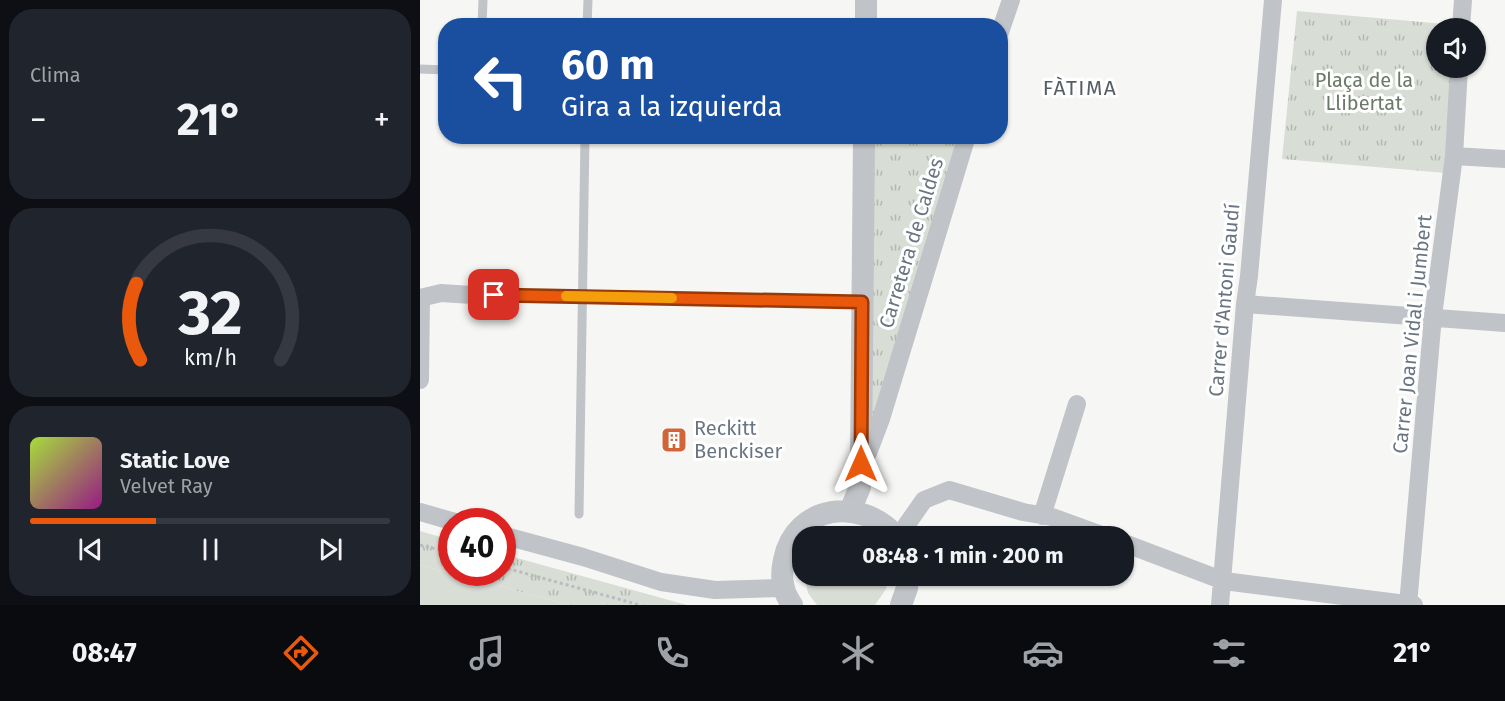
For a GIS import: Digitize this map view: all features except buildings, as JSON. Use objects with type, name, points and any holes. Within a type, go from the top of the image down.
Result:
[{"type":"street","points":[[866,0],[866,18]]},
{"type":"street","points":[[1005,18],[1011,0]]},
{"type":"street","name":"Carrer d'Antoni Gaudí","points":[[1220,605],[1224,581],[1245,304],[1273,0]]},
{"type":"street","points":[[1462,18],[1463,0]]},
{"type":"street","name":"Carrer Joan Vidal i Jumbert","points":[[1408,604],[1433,316],[1454,156],[1458,78]]},
{"type":"street","points":[[850,511],[860,487],[861,464],[864,144]]},
{"type":"street","name":"Carretera de Caldes","points":[[861,464],[868,453],[881,419],[965,144]]},
{"type":"street","points":[[1454,156],[1505,159]]},
{"type":"street","points":[[420,381],[421,298],[441,293],[472,295]]},
{"type":"street","points":[[1245,304],[1505,322]]},
{"type":"street","points":[[1042,516],[1077,404]]},
{"type":"street","points":[[905,526],[924,500],[949,490],[1023,512],[1052,517],[1077,526]]},
{"type":"street","points":[[516,539],[661,582],[715,590],[788,596],[782,571],[785,554],[798,533],[817,517],[833,512],[850,511],[864,513],[886,526]]},
{"type":"street","points":[[420,512],[438,517]]},
{"type":"street","points":[[1134,547],[1224,581],[1414,605]]},
{"type":"street","points":[[901,605],[907,586]]},
{"type":"lane","points":[[482,18],[483,0]]},
{"type":"lane","points":[[587,18],[588,0]]},
{"type":"lane","points":[[420,69],[438,70]]},
{"type":"lane","points":[[579,514],[585,144]]},
{"type":"lane","points":[[472,295],[862,302]]},
{"type":"path","points":[[420,544],[438,549]]},
{"type":"path","points":[[516,571],[640,605]]},
{"type":"green space","name":"Plaça de la Llibertat","points":[[1297,11],[1426,22],[1426,78],[1452,78],[1446,173],[1282,159]]},
{"type":"green space","points":[[864,144],[965,144],[881,419],[862,412]]},
{"type":"green space","points":[[420,531],[438,536],[438,570],[420,565]]},
{"type":"green space","points":[[516,558],[687,605],[570,605],[499,586],[516,586]]},
{"type":"green space","points":[[420,565],[438,570],[438,586],[499,586],[570,605],[420,605]]},
{"type":"green space","points":[[806,586],[887,586],[875,605],[817,605],[808,593]]},
{"type":"slow traffic","points":[[566,296],[672,298]]},
{"type":"place","name":"Reckitt Benckiser","points":[[674,440]]},
{"type":"district","name":"FÀTIMA","points":[[1080,88]]},
{"type":"route","points":[[494,295],[862,302],[861,464]]}]
